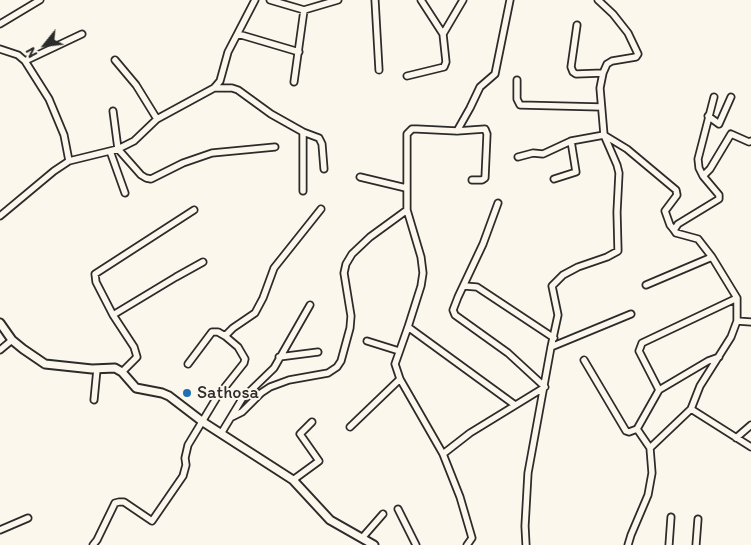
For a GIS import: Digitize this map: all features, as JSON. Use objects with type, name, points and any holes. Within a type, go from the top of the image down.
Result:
[{"type":"street","points":[[0,24],[40,0]]},
{"type":"street","points":[[0,216],[54,171],[69,161],[118,149],[134,141],[157,119],[214,88],[220,81],[228,52],[255,0]]},
{"type":"street","points":[[270,0],[304,10],[338,0]]},
{"type":"street","points":[[375,0],[379,70]]},
{"type":"street","points":[[407,76],[444,67],[446,62],[443,34],[421,0]]},
{"type":"street","points":[[443,34],[463,0]]},
{"type":"street","points":[[457,131],[480,87],[495,74],[510,0]]},
{"type":"street","points":[[526,545],[525,526],[528,473],[558,315],[552,286],[563,275],[578,267],[618,251],[617,212],[619,174],[618,165],[604,135],[600,88],[607,64],[612,61],[636,57],[638,54],[628,33],[613,14],[598,0]]},
{"type":"street","points":[[294,82],[304,10]]},
{"type":"street","points":[[577,25],[571,67],[573,72],[576,74],[603,73]]},
{"type":"street","points":[[25,61],[82,34]]},
{"type":"street","points":[[238,34],[299,52]]},
{"type":"street","points":[[0,49],[18,55],[25,61],[49,99],[64,135],[69,161]]},
{"type":"street","points":[[115,60],[136,85],[157,119]]},
{"type":"street","points":[[517,80],[517,99],[520,105],[601,107]]},
{"type":"street","points":[[214,88],[238,90],[271,114],[303,132],[319,138],[322,144],[324,169]]},
{"type":"street","points":[[674,230],[678,224],[719,199],[720,195],[703,176],[699,168],[698,159],[714,97]]},
{"type":"street","points":[[708,116],[720,124],[731,97]]},
{"type":"street","points":[[113,111],[118,149],[141,175],[146,178],[151,179],[183,163],[212,153],[275,147]]},
{"type":"street","points":[[467,545],[472,538],[460,497],[443,454],[400,379],[395,364],[421,286],[423,273],[407,210],[407,134],[409,131],[417,129],[457,131],[482,129],[487,131],[485,178],[482,180],[472,180]]},
{"type":"street","points":[[303,132],[303,191]]},
{"type":"street","points":[[703,176],[710,169],[732,134],[749,142],[751,140]]},
{"type":"street","points":[[518,158],[533,153],[543,154],[571,141],[604,135],[627,150],[676,190],[676,197],[665,211],[670,225],[676,233],[698,239],[712,257],[737,298],[737,320],[731,337],[700,386],[692,409],[650,448]]},
{"type":"street","points":[[554,179],[576,172],[571,141]]},
{"type":"street","points":[[110,151],[125,193]]},
{"type":"street","points":[[360,178],[406,188]]},
{"type":"street","points":[[498,203],[483,244],[453,310],[455,315],[508,353],[545,387]]},
{"type":"street","points":[[225,336],[255,313],[263,298],[274,268],[321,209]]},
{"type":"street","points":[[122,372],[137,357],[134,347],[113,315],[96,282],[95,274],[194,210]]},
{"type":"street","points":[[232,417],[242,412],[262,392],[270,387],[289,380],[328,373],[337,367],[341,361],[350,328],[344,273],[346,264],[352,254],[370,237],[407,210]]},
{"type":"street","points":[[646,285],[712,257]]},
{"type":"street","points":[[113,315],[176,276],[204,262]]},
{"type":"street","points":[[464,286],[478,287],[554,338]]},
{"type":"street","points":[[659,390],[639,351],[642,343],[737,298]]},
{"type":"street","points":[[222,432],[242,400],[274,368],[310,305]]},
{"type":"street","points":[[551,348],[630,314]]},
{"type":"street","points":[[737,320],[751,322]]},
{"type":"street","points":[[0,323],[12,340],[45,364],[97,370],[115,368],[122,372],[136,388],[169,396],[204,422],[293,480],[330,520],[374,545]]},
{"type":"street","points":[[408,327],[515,405]]},
{"type":"street","points":[[93,545],[115,504],[119,502],[124,502],[152,520],[183,476],[188,445],[204,422],[217,397],[244,363],[245,359],[238,347],[225,336],[218,332],[212,332],[188,364]]},
{"type":"street","points":[[0,350],[12,340]]},
{"type":"street","points":[[367,341],[399,351]]},
{"type":"street","points":[[280,357],[318,352]]},
{"type":"street","points":[[584,360],[626,431],[629,432],[637,429],[659,390],[708,361],[719,357]]},
{"type":"street","points":[[94,400],[97,370]]},
{"type":"street","points":[[350,427],[400,379]]},
{"type":"street","points":[[443,454],[470,433],[545,387]]},
{"type":"street","points":[[692,409],[751,448]]},
{"type":"street","points":[[293,480],[319,461],[300,434],[312,422]]},
{"type":"street","points":[[736,438],[751,425]]},
{"type":"street","points":[[628,545],[644,506],[651,484],[652,473],[650,448],[637,429]]},
{"type":"street","points":[[398,508],[416,545]]},
{"type":"street","points":[[362,538],[383,514]]},
{"type":"street","points":[[669,545],[671,517]]},
{"type":"street","points":[[0,530],[28,518]]},
{"type":"street","points":[[696,545],[698,519]]},
{"type":"place","name":"Sathosa","points":[[187,393]]}]
